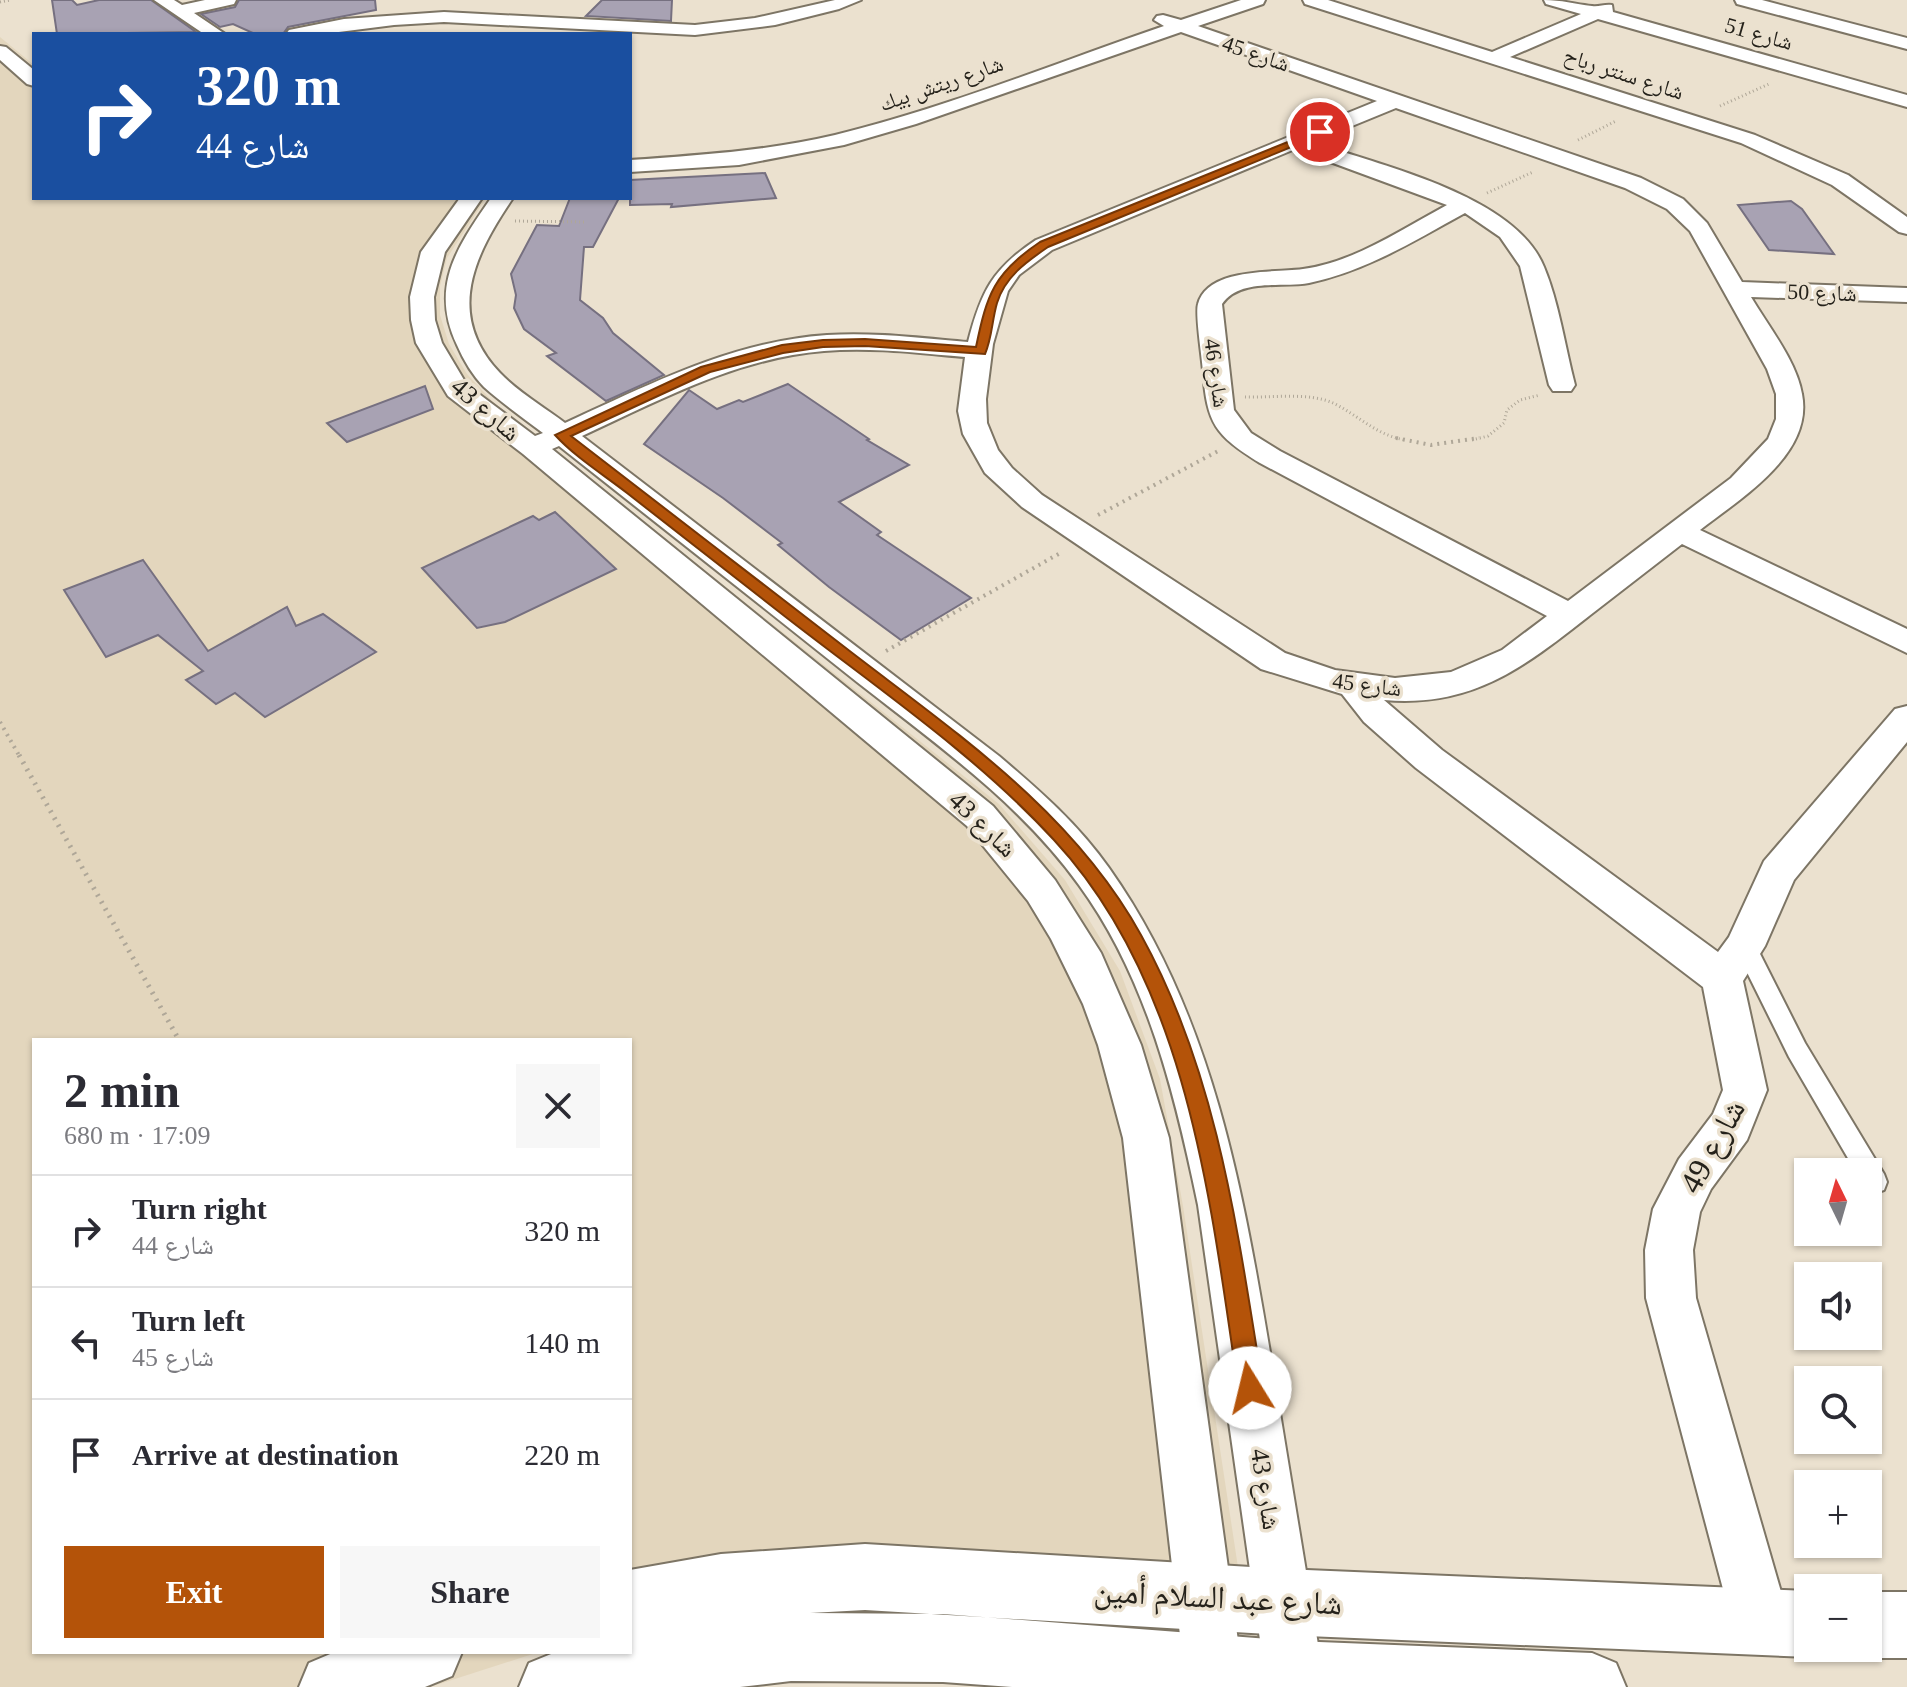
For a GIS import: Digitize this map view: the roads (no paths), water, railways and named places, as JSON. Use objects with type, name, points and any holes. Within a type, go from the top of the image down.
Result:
[{"type":"street","points":[[162,0],[213,32]]},
{"type":"street","points":[[179,11],[228,0]]},
{"type":"street","points":[[549,22],[568,0]]},
{"type":"street","points":[[305,32],[416,17],[695,30],[783,19],[853,0]]},
{"type":"street","name":"شارع ريتش بيك","points":[[632,166],[739,159],[837,141],[909,120],[1172,24],[1221,0]]},
{"type":"street","name":"شارع ريتش بيك","points":[[632,155],[731,148],[832,130],[1257,0]]},
{"type":"street","name":"شارع سنتر رباح","points":[[1311,0],[1704,113],[1805,147],[1892,192]]},
{"type":"street","name":"شارع سنتر رباح","points":[[1339,0],[1748,139],[1801,160],[1866,196],[1907,227]]},
{"type":"street","name":"شارع 51","points":[[1552,0],[1907,101]]},
{"type":"street","points":[[1501,54],[1628,0]]},
{"type":"street","points":[[1743,0],[1907,44]]},
{"type":"street","name":"شارع 45","points":[[1172,24],[1633,183],[1675,204],[1699,228],[1737,289],[1780,369],[1789,394],[1790,419],[1781,442],[1762,463],[1514,658],[1484,676],[1445,687],[1416,689],[1354,686],[1311,676],[1273,661],[1032,501],[1001,473],[981,444],[972,415],[972,388],[991,302],[1002,280],[1020,261],[1044,245],[1395,101]]},
{"type":"street","points":[[0,51],[32,78]]},
{"type":"street","points":[[1295,142],[1465,204],[1501,226],[1524,249],[1532,266],[1562,385]]},
{"type":"street","name":"شارع 46","points":[[1465,204],[1338,268],[1229,285],[1215,293],[1210,304],[1216,397],[1224,418],[1241,439],[1570,615]]},
{"type":"street","name":"شارع 43","points":[[486,206],[458,281],[456,313],[463,335],[491,379],[547,442],[980,816],[1018,857],[1052,902],[1082,953],[1117,1033],[1146,1138],[1213,1670]]},
{"type":"street","name":"شارع 50","points":[[1737,289],[1907,295]]},
{"type":"street","points":[[547,442],[706,370],[782,349],[823,343],[865,343],[981,351]]},
{"type":"street","name":"شارع 43","points":[[547,442],[986,765],[1061,835],[1099,884],[1127,928],[1185,1058],[1206,1128],[1222,1205],[1294,1675]]},
{"type":"street","points":[[1679,531],[1907,642]]},
{"type":"street","points":[[1354,686],[1376,714],[1429,759],[1734,962],[1778,872],[1907,718]]},
{"type":"street","name":"شارع 49","points":[[1734,962],[1745,1090],[1731,1126],[1695,1174],[1677,1209],[1669,1250],[1671,1298],[1785,1623]]},
{"type":"street","name":"شارع عبد السلام أمين","points":[[632,1603],[721,1587],[865,1577],[1283,1602],[1785,1623]]},
{"type":"street","points":[[1882,1625],[1907,1625]]},
{"type":"street","points":[[553,1687],[637,1666],[791,1647],[943,1648],[1294,1675],[1592,1687]]},
{"type":"street","points":[[333,1687],[423,1654]]},
{"type":"lane","points":[[1734,962],[1797,1050],[1861,1158]]}]
